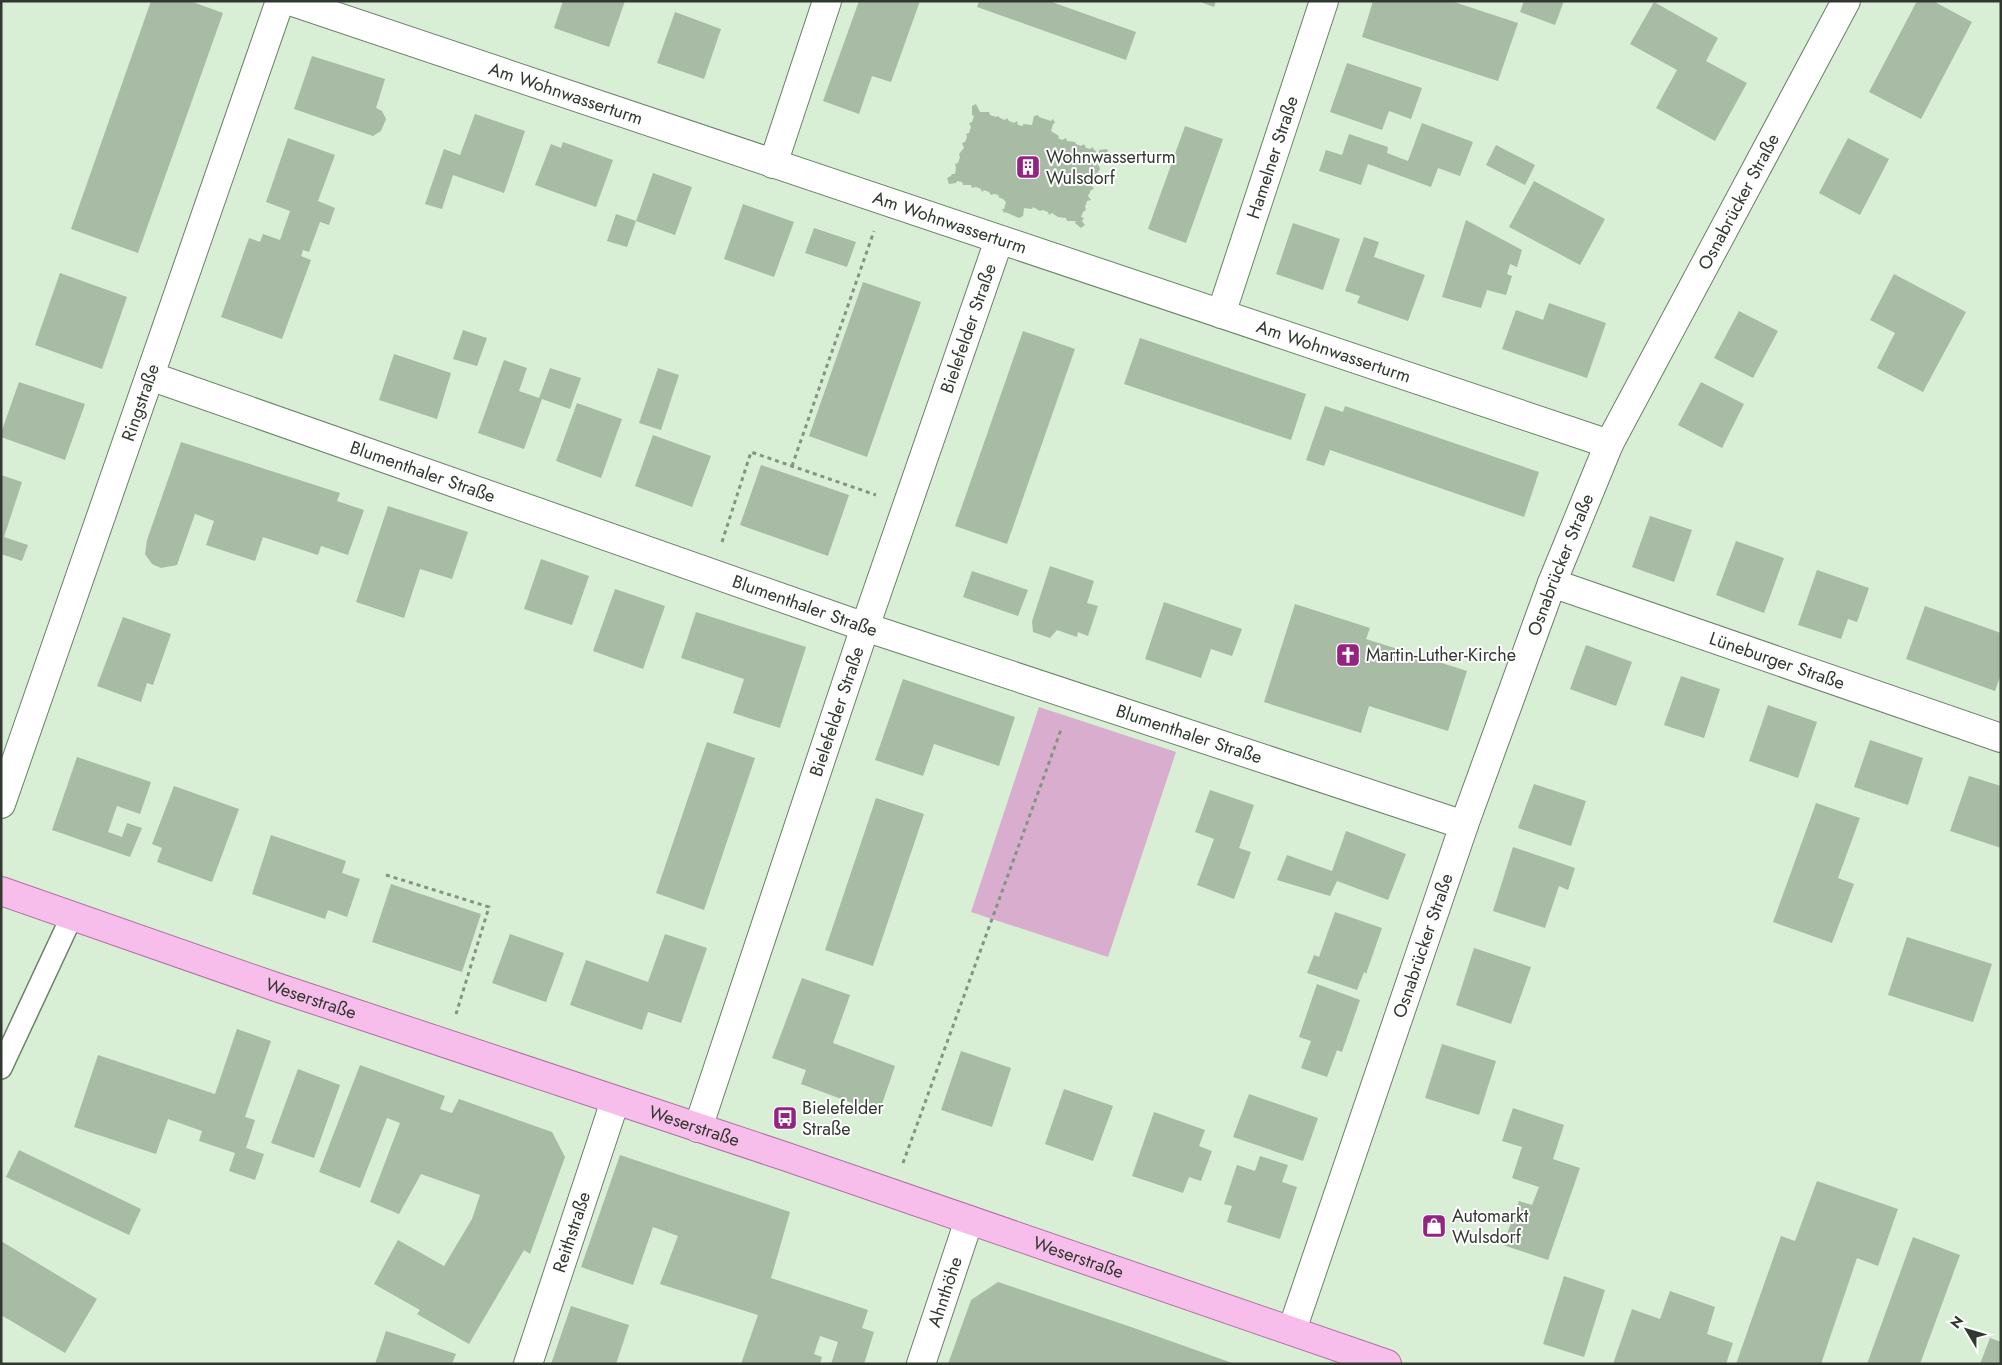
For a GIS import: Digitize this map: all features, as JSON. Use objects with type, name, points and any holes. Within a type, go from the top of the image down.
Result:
[{"type":"main road","name":"Weserstraße","points":[[1,892],[969,1220],[1387,1364]]},
{"type":"street","name":"Ringstraße","points":[[1,804],[280,1]]},
{"type":"street","name":"Am Wohnwasserturm","points":[[290,1],[1609,444]]},
{"type":"street","points":[[774,164],[827,1]]},
{"type":"street","name":"Hamelner Straße","points":[[1221,314],[1324,1]]},
{"type":"street","name":"Osnabrücker Straße","points":[[1292,1330],[1464,825],[1552,583],[1609,444],[1846,1]]},
{"type":"street","name":"Bielefelder Straße","points":[[698,1128],[865,627],[999,240]]},
{"type":"street","name":"Blumenthaler Straße","points":[[150,376],[865,627],[1464,825]]},
{"type":"street","name":"Lüneburger Straße","points":[[1552,583],[2001,738]]},
{"type":"street","name":"Reithstraße","points":[[528,1364],[615,1101]]},
{"type":"street","name":"Ahnthöhe","points":[[920,1364],[969,1220]]},
{"type":"lane","points":[[1,1068],[72,916]]},
{"type":"path","points":[[792,466],[885,201]]},
{"type":"path","points":[[711,574],[751,452],[907,506]]},
{"type":"path","points":[[892,1194],[1074,696]]},
{"type":"path","points":[[386,875],[488,907],[448,1044]]},
{"type":"shaded area","points":[[1039,707],[1176,752],[1108,957],[971,912]]},
{"type":"building","points":[[151,1],[190,1],[223,13],[138,253],[71,229]]},
{"type":"building","points":[[563,1],[625,1],[609,47],[554,28]]},
{"type":"building","points":[[859,1],[920,1],[891,82],[872,76],[859,114],[823,101]]},
{"type":"building","points":[[979,1],[1049,1],[1136,32],[1126,60],[977,7]]},
{"type":"building","points":[[1198,1],[1216,1],[1214,7]]},
{"type":"building","points":[[1373,1],[1451,1],[1518,23],[1498,81],[1362,37]]},
{"type":"building","points":[[1524,1],[1564,1],[1555,25],[1520,12]]},
{"type":"building","points":[[1917,1],[1933,1],[1972,22],[1921,119],[1869,92]]},
{"type":"building","points":[[1654,2],[1718,38],[1706,61],[1747,83],[1715,141],[1656,108],[1677,70],[1630,44]]},
{"type":"building","points":[[675,12],[721,29],[704,79],[657,63]]},
{"type":"building","points":[[312,56],[385,79],[376,108],[382,111],[386,119],[381,131],[373,136],[294,109]]},
{"type":"building","points":[[1347,63],[1422,88],[1411,119],[1389,111],[1382,130],[1330,112]]},
{"type":"building","name":"Wohnwasserturm Wulsdorf","points":[[976,104],[980,112],[989,112],[990,115],[998,116],[1005,120],[1007,118],[1014,123],[1017,121],[1018,125],[1023,126],[1023,124],[1032,125],[1034,116],[1038,115],[1051,121],[1053,119],[1055,123],[1051,131],[1059,136],[1058,138],[1062,140],[1066,138],[1067,141],[1075,142],[1081,146],[1084,144],[1086,148],[1090,149],[1093,147],[1094,150],[1099,152],[1099,150],[1107,149],[1109,155],[1101,159],[1100,169],[1096,175],[1097,178],[1094,179],[1092,186],[1094,189],[1091,190],[1088,196],[1091,200],[1087,201],[1086,210],[1081,217],[1084,218],[1082,221],[1085,225],[1081,228],[1075,223],[1076,221],[1067,221],[1066,218],[1058,217],[1052,213],[1049,215],[1048,212],[1040,211],[1033,207],[1032,209],[1024,208],[1023,216],[1019,218],[1004,213],[1002,209],[1004,209],[1006,202],[998,197],[999,195],[991,195],[984,190],[982,192],[981,189],[976,187],[972,188],[971,185],[963,185],[962,182],[957,181],[956,183],[949,184],[947,178],[955,174],[955,164],[958,163],[959,154],[964,148],[962,143],[965,142],[966,134],[969,133],[971,127],[969,123],[972,122],[974,116],[972,115],[972,106]]},
{"type":"building","points":[[475,114],[525,131],[504,193],[453,175],[442,209],[425,204],[444,149],[460,155]]},
{"type":"building","points":[[1422,123],[1473,142],[1460,176],[1438,168],[1431,187],[1368,164],[1361,185],[1319,171],[1326,150],[1342,155],[1349,134],[1388,147],[1387,153],[1408,161]]},
{"type":"building","points":[[1185,126],[1223,139],[1186,243],[1148,229]]},
{"type":"building","points":[[288,138],[335,155],[318,201],[335,208],[329,225],[320,222],[309,252],[303,250],[301,256],[311,260],[282,339],[221,317],[249,238],[260,242],[263,234],[280,240],[290,211],[266,202]]},
{"type":"building","points":[[1848,138],[1889,159],[1860,215],[1819,193]]},
{"type":"building","points":[[563,142],[613,160],[596,207],[535,185],[551,144],[561,148]]},
{"type":"building","points":[[1496,145],[1535,165],[1525,185],[1486,165]]},
{"type":"building","points":[[653,173],[692,187],[675,235],[636,221]]},
{"type":"building","points":[[1534,181],[1605,219],[1580,265],[1509,227]]},
{"type":"building","points":[[743,204],[794,222],[774,277],[724,259]]},
{"type":"building","points":[[616,214],[636,221],[627,247],[607,241]]},
{"type":"building","points":[[1466,220],[1522,250],[1517,267],[1510,264],[1507,274],[1512,276],[1506,295],[1487,290],[1481,308],[1442,297]]},
{"type":"building","points":[[1293,223],[1340,239],[1323,290],[1276,274]]},
{"type":"building","points":[[814,228],[856,242],[847,267],[805,253]]},
{"type":"building","points":[[1364,237],[1379,242],[1374,257],[1425,275],[1408,321],[1357,303],[1360,296],[1345,291]]},
{"type":"building","points":[[60,273],[127,297],[102,369],[35,345]]},
{"type":"building","points":[[1894,274],[1966,312],[1923,392],[1877,368],[1895,333],[1870,320]]},
{"type":"building","points":[[863,282],[921,302],[867,457],[809,436]]},
{"type":"building","points":[[1549,303],[1606,323],[1587,378],[1502,349],[1516,310],[1543,320]]},
{"type":"building","points":[[1739,311],[1778,331],[1753,378],[1714,358]]},
{"type":"building","points":[[463,330],[487,338],[477,366],[453,359]]},
{"type":"building","points":[[1023,331],[1075,349],[1007,544],[955,526]]},
{"type":"building","points":[[1140,338],[1306,394],[1291,440],[1124,384]]},
{"type":"building","points":[[394,354],[451,373],[437,419],[379,400]]},
{"type":"building","points":[[504,360],[527,368],[519,391],[539,398],[550,368],[581,378],[570,409],[542,399],[524,449],[478,433]]},
{"type":"building","points":[[658,368],[679,375],[661,430],[639,423]]},
{"type":"building","points":[[19,382],[85,404],[65,460],[1,437]]},
{"type":"building","points":[[1701,382],[1744,404],[1722,448],[1678,425]]},
{"type":"building","points":[[577,403],[622,419],[601,478],[556,461]]},
{"type":"building","points":[[1325,406],[1343,412],[1345,406],[1539,472],[1524,517],[1330,450],[1324,466],[1306,460]]},
{"type":"building","points":[[653,435],[711,456],[692,507],[635,486]]},
{"type":"building","points":[[181,442],[340,493],[337,501],[364,510],[348,555],[321,546],[318,555],[263,537],[255,561],[206,545],[214,521],[195,514],[177,565],[161,568],[152,564],[145,554],[147,540]]},
{"type":"building","points":[[761,465],[849,495],[828,556],[740,525]]},
{"type":"building","points":[[1,475],[22,482],[4,537],[28,545],[22,561],[1,554]]},
{"type":"building","points":[[388,506],[468,532],[452,579],[420,569],[404,618],[356,602]]},
{"type":"building","points":[[1650,516],[1692,530],[1674,582],[1632,567]]},
{"type":"building","points":[[1736,541],[1784,558],[1764,613],[1716,595]]},
{"type":"building","points":[[541,559],[589,576],[572,625],[524,609]]},
{"type":"building","points":[[1050,566],[1094,581],[1087,603],[1098,606],[1088,636],[1078,632],[1077,637],[1057,630],[1050,638],[1033,632],[1032,621]]},
{"type":"building","points":[[1817,570],[1869,588],[1857,622],[1848,619],[1841,639],[1798,625]]},
{"type":"building","points":[[972,571],[1028,590],[1018,616],[963,597]]},
{"type":"building","points":[[615,589],[665,606],[643,669],[593,651]]},
{"type":"building","points":[[1164,602],[1242,629],[1232,656],[1211,649],[1201,678],[1145,659]]},
{"type":"building","name":"Martin-Luther-Kirche","points":[[1295,604],[1370,628],[1366,639],[1467,671],[1448,731],[1369,706],[1361,733],[1264,702]]},
{"type":"building","points":[[1925,606],[2001,633],[2001,674],[1995,691],[1906,659]]},
{"type":"building","points":[[696,612],[806,647],[780,728],[733,713],[744,679],[681,658]]},
{"type":"building","points":[[123,617],[171,634],[153,685],[147,683],[141,702],[97,686]]},
{"type":"building","points":[[1586,645],[1632,662],[1616,706],[1570,689]]},
{"type":"building","points":[[1681,676],[1720,689],[1704,738],[1664,725]]},
{"type":"building","points":[[903,679],[1015,717],[999,766],[934,744],[923,776],[875,760]]},
{"type":"building","points":[[1768,705],[1817,722],[1798,778],[1749,761]]},
{"type":"building","points":[[1870,740],[1923,758],[1908,805],[1854,787]]},
{"type":"building","points":[[707,742],[755,758],[704,910],[656,893]]},
{"type":"building","points":[[77,757],[151,782],[140,814],[117,806],[108,832],[122,837],[127,823],[142,828],[130,857],[52,830]]},
{"type":"building","points":[[1969,776],[2001,786],[2001,848],[1950,831]]},
{"type":"building","points":[[1534,784],[1586,801],[1571,846],[1518,828]]},
{"type":"building","points":[[174,786],[239,809],[212,882],[157,862],[162,848],[152,844]]},
{"type":"building","points":[[1210,790],[1254,805],[1239,848],[1251,852],[1234,899],[1197,885],[1214,839],[1195,832]]},
{"type":"building","points":[[876,798],[924,814],[873,966],[825,950]]},
{"type":"building","points":[[1816,803],[1860,818],[1838,878],[1854,884],[1832,943],[1773,922]]},
{"type":"building","points":[[1346,831],[1406,854],[1388,900],[1337,881],[1330,896],[1277,880],[1287,855],[1332,871]]},
{"type":"building","points":[[271,835],[346,861],[342,873],[360,879],[347,917],[328,910],[325,919],[252,894]]},
{"type":"building","points":[[1513,847],[1575,868],[1568,890],[1559,886],[1545,928],[1493,911]]},
{"type":"building","points":[[391,884],[481,914],[462,972],[372,942]]},
{"type":"building","points":[[1335,912],[1382,928],[1366,974],[1364,972],[1357,990],[1307,973],[1314,955],[1319,957]]},
{"type":"building","points":[[510,934],[564,953],[546,1002],[492,983]]},
{"type":"building","points":[[665,934],[707,948],[681,1023],[648,1012],[642,1030],[570,1005],[586,960],[648,982]]},
{"type":"building","points":[[1907,937],[1992,964],[1973,1022],[1888,995]]},
{"type":"building","points":[[1474,948],[1531,967],[1511,1024],[1456,1005]]},
{"type":"building","points":[[802,978],[850,995],[833,1043],[895,1066],[879,1113],[801,1084],[806,1070],[772,1058]]},
{"type":"building","points":[[1317,984],[1360,1000],[1342,1052],[1337,1050],[1327,1077],[1301,1068],[1311,1041],[1299,1037]]},
{"type":"building","points":[[237,1029],[271,1041],[245,1117],[255,1120],[246,1148],[264,1154],[255,1180],[229,1171],[235,1153],[199,1141],[202,1131],[168,1119],[156,1154],[74,1127],[98,1055],[215,1094]]},
{"type":"building","points":[[1442,1044],[1496,1061],[1479,1115],[1425,1098]]},
{"type":"building","points":[[961,1051],[1011,1068],[992,1127],[941,1110]]},
{"type":"building","points":[[360,1065],[445,1096],[440,1109],[452,1113],[459,1099],[552,1132],[565,1157],[530,1254],[524,1250],[469,1344],[417,1314],[420,1310],[374,1284],[398,1240],[444,1266],[472,1219],[480,1195],[421,1174],[399,1214],[370,1202],[400,1123],[387,1118],[360,1188],[319,1172]]},
{"type":"building","points":[[298,1069],[340,1085],[314,1158],[271,1143]]},
{"type":"building","points":[[1064,1089],[1113,1106],[1093,1161],[1045,1144]]},
{"type":"building","points":[[1249,1094],[1318,1118],[1303,1161],[1233,1137]]},
{"type":"building","points":[[1513,1108],[1564,1125],[1553,1159],[1580,1168],[1548,1260],[1503,1245],[1519,1201],[1532,1205],[1539,1187],[1512,1178],[1522,1147],[1502,1141]]},
{"type":"building","points":[[1154,1112],[1205,1130],[1199,1146],[1212,1151],[1201,1181],[1189,1177],[1183,1193],[1132,1176]]},
{"type":"building","points":[[19,1150],[141,1209],[129,1235],[6,1177]]},
{"type":"building","points":[[620,1155],[790,1212],[771,1278],[868,1310],[862,1328],[874,1332],[864,1364],[831,1364],[838,1342],[820,1336],[814,1354],[822,1357],[820,1364],[741,1364],[758,1315],[660,1284],[678,1236],[653,1227],[633,1285],[581,1267]]},
{"type":"building","points":[[1260,1156],[1288,1165],[1282,1182],[1297,1187],[1280,1239],[1227,1222],[1232,1206],[1224,1204],[1237,1165],[1255,1171]]},
{"type":"building","points":[[1817,1181],[1898,1209],[1878,1266],[1857,1258],[1821,1364],[1736,1364],[1781,1236],[1795,1241]]},
{"type":"building","points":[[1913,1237],[1960,1255],[1920,1364],[1867,1364]]},
{"type":"building","points":[[1,1241],[97,1299],[65,1353],[1,1315]]},
{"type":"building","points":[[1564,1276],[1605,1290],[1584,1357],[1543,1344]]},
{"type":"building","points":[[998,1282],[1235,1364],[948,1364],[971,1300]]},
{"type":"building","points":[[1670,1291],[1715,1307],[1707,1334],[1733,1343],[1726,1364],[1613,1364],[1632,1309],[1660,1319]]},
{"type":"building","points":[[571,1306],[629,1325],[616,1364],[551,1364]]},
{"type":"building","points":[[386,1331],[456,1354],[452,1364],[375,1364]]},
{"type":"building","points":[[1990,1338],[2001,1342],[2001,1364],[1980,1364]]},
{"type":"place","name":"Wohnwasserturm Wulsdorf","points":[[1028,167]]},
{"type":"place","name":"Martin-Luther-Kirche","points":[[1348,655]]},
{"type":"place","name":"Bielefelder Straße","points":[[785,1118]]},
{"type":"place","name":"Automarkt Wulsdorf","points":[[1434,1226]]}]
